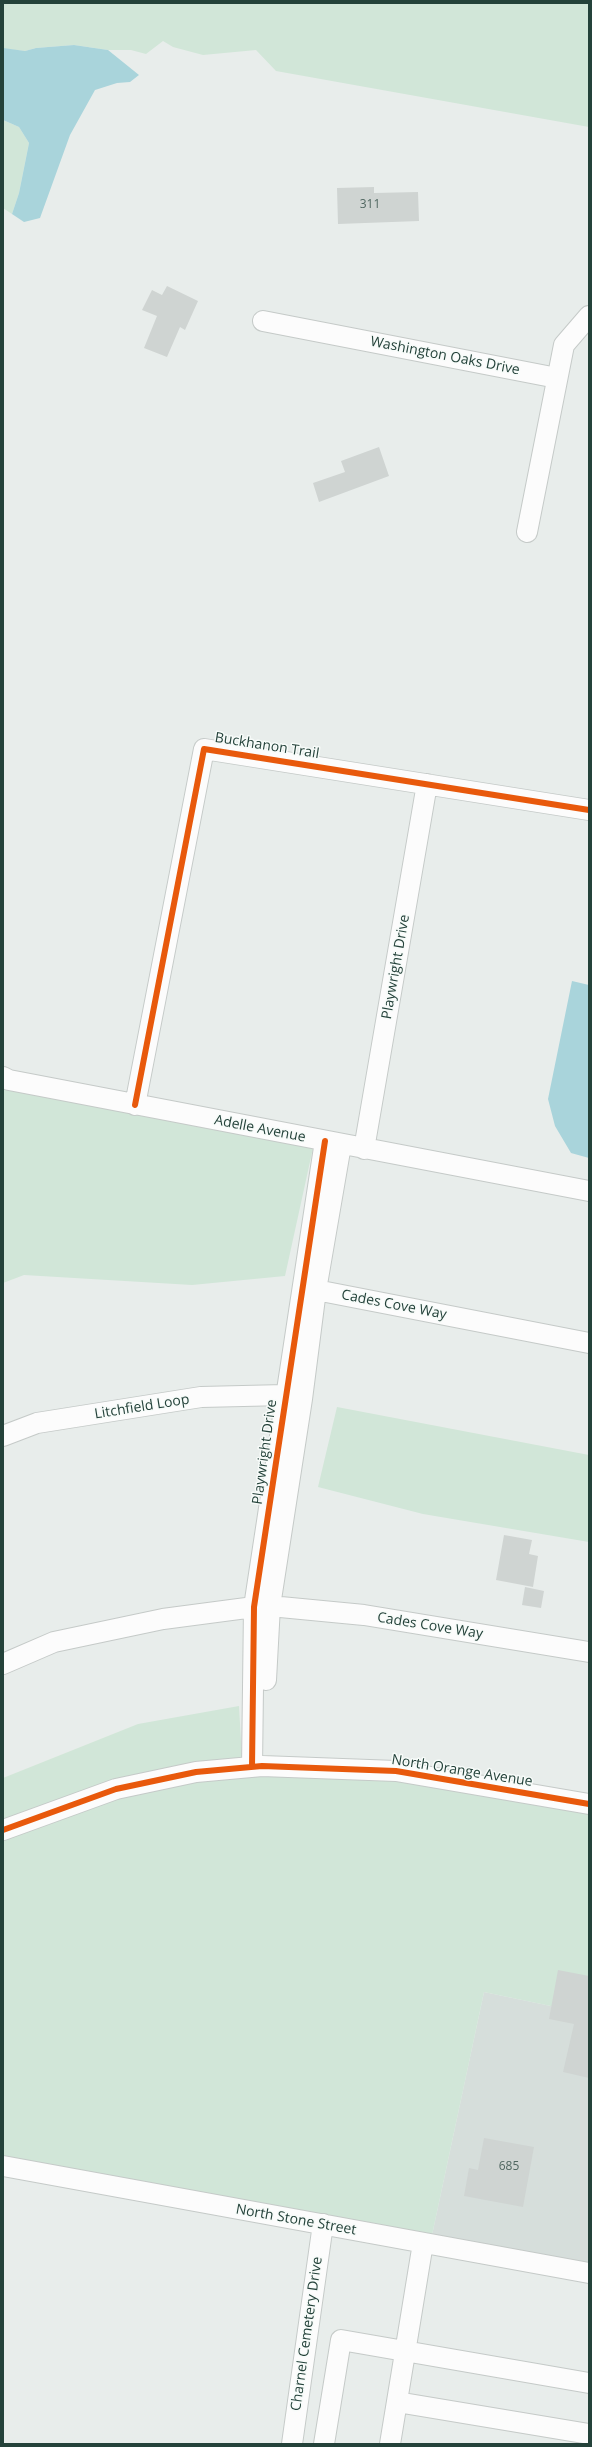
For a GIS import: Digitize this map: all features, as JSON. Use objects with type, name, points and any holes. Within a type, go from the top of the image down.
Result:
[{"type":"street","points":[[527,532],[564,345],[589,316]]},
{"type":"street","name":"Washington Oaks Drive","points":[[263,321],[557,378]]},
{"type":"street","name":"Buckhanon Trail","points":[[135,1105],[204,749],[589,810]]},
{"type":"street","name":"Playwright Drive","points":[[364,1149],[427,784]]},
{"type":"street","name":"Adelle Avenue","points":[[3,1077],[9,1080],[135,1105],[589,1191]]},
{"type":"street","name":"Playwright Drive","points":[[294,1397],[316,1290],[333,1143]]},
{"type":"street","name":"Playwright Drive","points":[[257,1767],[262,1606],[333,1143]]},
{"type":"street","name":"Cades Cove Way","points":[[316,1290],[589,1343]]},
{"type":"street","name":"Litchfield Loop","points":[[3,1436],[37,1423],[201,1398],[294,1397]]},
{"type":"street","points":[[3,1664],[54,1642],[164,1619],[262,1606]]},
{"type":"street","name":"Cades Cove Way","points":[[262,1606],[364,1615],[589,1652]]},
{"type":"street","name":"North Orange Avenue","points":[[3,1830],[116,1789],[196,1772],[257,1767],[396,1771],[589,1804]]},
{"type":"street","name":"North Stone Street","points":[[3,2166],[589,2273]]},
{"type":"street","name":"Charnel Cemetery Drive","points":[[292,2444],[323,2224]]},
{"type":"street","points":[[392,2443],[396,2402],[423,2243]]},
{"type":"street","points":[[324,2444],[341,2340],[405,2349],[589,2383]]},
{"type":"street","points":[[396,2402],[589,2434]]},
{"type":"shaded area","points":[[484,1992],[589,2014],[589,2264],[432,2235]]},
{"type":"green space","points":[[3,3],[589,3],[589,127],[276,71],[256,50],[203,55],[173,47],[163,41],[146,54],[131,50],[108,50],[74,45],[36,48],[25,51],[3,49]]},
{"type":"green space","points":[[3,120],[19,127],[29,143],[19,193],[12,214],[3,208]]},
{"type":"green space","points":[[3,1087],[313,1148],[285,1276],[192,1285],[24,1275],[3,1283]]},
{"type":"green space","points":[[337,1407],[589,1455],[589,1542],[423,1514],[318,1487]]},
{"type":"green space","points":[[239,1706],[242,1759],[3,1820],[3,1778],[138,1724]]},
{"type":"green space","points":[[262,1775],[395,1780],[589,1814],[589,2014],[484,1992],[432,2235],[3,2157],[3,1840],[120,1798],[199,1781]]},
{"type":"water","points":[[74,45],[108,50],[139,75],[130,82],[117,83],[95,90],[70,135],[40,218],[24,222],[12,214],[19,193],[29,143],[19,127],[3,120],[3,48],[25,51],[36,48]]},
{"type":"water","points":[[572,981],[589,985],[589,1158],[571,1153],[555,1126],[548,1099]]},
{"type":"building","points":[[374,187],[374,193],[418,192],[419,221],[338,224],[337,188]]},
{"type":"building","points":[[167,286],[198,301],[185,330],[180,327],[167,357],[144,348],[157,316],[142,310],[152,290],[162,295]]},
{"type":"building","points":[[379,447],[389,476],[319,502],[313,483],[345,472],[341,461]]},
{"type":"building","points":[[504,1535],[532,1540],[529,1554],[538,1556],[533,1587],[496,1580]]},
{"type":"building","points":[[525,1587],[544,1591],[541,1608],[522,1605]]},
{"type":"building","points":[[558,1970],[589,1976],[589,2078],[563,2072],[574,2024],[549,2019]]},
{"type":"building","points":[[484,2138],[534,2147],[523,2207],[464,2196],[469,2168],[478,2170]]},
{"type":"cycle path","points":[[135,1105],[204,749],[589,810]]},
{"type":"cycle path","points":[[252,1767],[254,1607],[325,1141]]},
{"type":"cycle path","points":[[3,1830],[116,1789],[196,1772],[262,1766],[396,1771],[589,1804]]}]
